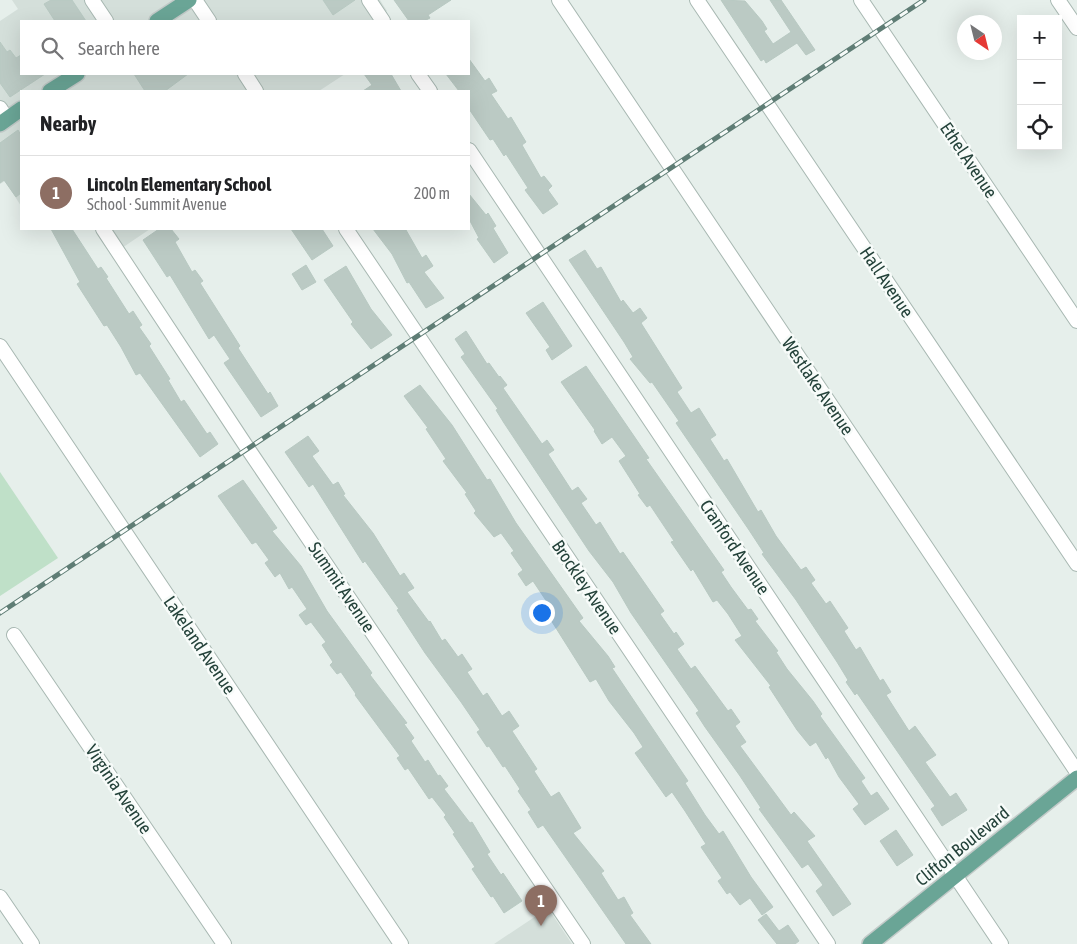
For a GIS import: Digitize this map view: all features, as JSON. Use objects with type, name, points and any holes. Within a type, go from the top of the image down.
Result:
[{"type":"main road","points":[[159,20],[189,0]]},
{"type":"main road","points":[[52,90],[75,75]]},
{"type":"main road","points":[[2,117],[20,110]]},
{"type":"main road","name":"Clifton Boulevard","points":[[870,944],[1077,778]]},
{"type":"street","points":[[92,0],[105,20]]},
{"type":"street","points":[[195,0],[209,20]]},
{"type":"street","points":[[369,0],[382,20]]},
{"type":"street","name":"Westlake Avenue","points":[[559,0],[1077,772]]},
{"type":"street","name":"Hall Avenue","points":[[697,0],[1077,564]]},
{"type":"street","name":"Ethel Avenue","points":[[861,0],[1077,321]]},
{"type":"street","points":[[1058,0],[1077,28]]},
{"type":"street","points":[[246,75],[255,90]]},
{"type":"street","points":[[419,75],[429,90]]},
{"type":"street","name":"Cranford Avenue","points":[[470,151],[1001,944]]},
{"type":"street","name":"Summit Avenue","points":[[104,230],[248,449],[583,944]]},
{"type":"street","name":"Brockley Avenue","points":[[347,230],[828,944]]},
{"type":"street","name":"Lakeland Avenue","points":[[0,346],[401,944]]},
{"type":"street","name":"Virginia Avenue","points":[[14,635],[224,944]]},
{"type":"street","points":[[0,897],[32,944]]},
{"type":"shaded area","points":[[12,0],[380,0],[387,11],[373,20],[20,20],[20,75],[343,75],[321,90],[20,90],[20,204],[5,181],[0,184],[0,21],[18,9]]},
{"type":"shaded area","points":[[101,230],[149,230],[116,252]]},
{"type":"shaded area","points":[[548,908],[572,944],[494,944]]},
{"type":"green space","points":[[0,472],[58,558],[0,596]]},
{"type":"building","points":[[51,0],[72,0],[85,20],[54,20],[44,4]]},
{"type":"building","points":[[323,0],[355,0],[333,15]]},
{"type":"building","points":[[394,0],[451,0],[428,15],[430,18],[426,20],[408,20]]},
{"type":"building","points":[[721,0],[745,1],[762,21],[767,29],[764,31],[773,44],[791,32],[770,0],[781,0],[815,50],[806,55],[797,43],[766,63],[764,59],[761,61]]},
{"type":"building","points":[[0,42],[7,52],[10,50],[16,58],[20,56],[20,75],[43,75],[10,97],[0,83]]},
{"type":"building","points":[[470,60],[485,81],[489,78],[497,91],[491,94],[508,119],[511,117],[526,142],[522,145],[541,178],[544,176],[552,186],[548,190],[558,204],[543,214],[525,190],[528,188],[506,154],[504,156],[493,139],[490,140],[470,110],[470,90],[458,90],[447,75],[470,75]]},
{"type":"building","points":[[135,75],[187,75],[166,90],[144,90]]},
{"type":"building","points":[[365,75],[392,75],[400,90],[364,90],[372,85]]},
{"type":"building","points":[[18,130],[20,133],[20,194],[16,197],[4,180],[0,183],[0,143]]},
{"type":"building","points":[[470,195],[486,215],[488,213],[496,226],[493,228],[508,253],[494,263],[477,239],[479,238],[470,221]]},
{"type":"building","points":[[52,230],[73,230],[98,269],[101,267],[108,277],[106,278],[129,314],[133,311],[142,325],[139,327],[151,344],[149,346],[170,379],[168,380],[181,402],[184,400],[207,434],[210,432],[218,444],[200,457],[140,373],[136,375],[107,325],[104,326],[77,284],[80,282]]},
{"type":"building","points":[[158,230],[172,230],[179,239],[175,242],[192,272],[195,270],[203,281],[200,283],[240,346],[238,348],[278,406],[261,417],[224,363],[230,359],[214,335],[209,339],[170,275],[167,277],[143,240]]},
{"type":"building","points":[[292,230],[323,230],[333,246],[312,260]]},
{"type":"building","points":[[374,230],[406,230],[422,258],[426,255],[433,266],[424,272],[444,298],[426,308],[409,282],[407,283],[392,254]]},
{"type":"building","points":[[585,250],[597,269],[601,267],[621,302],[623,300],[633,313],[640,308],[647,318],[641,323],[682,388],[677,392],[691,413],[699,408],[716,435],[710,439],[724,461],[727,459],[758,512],[761,510],[776,536],[801,570],[806,567],[815,580],[811,583],[826,604],[830,601],[848,628],[844,631],[856,650],[860,647],[880,681],[883,679],[891,692],[886,695],[909,731],[915,726],[936,755],[925,762],[950,797],[956,793],[967,810],[942,826],[931,809],[935,806],[857,693],[855,695],[846,682],[848,680],[837,662],[796,600],[762,554],[764,553],[749,530],[676,423],[679,421],[652,382],[650,383],[630,359],[633,357],[624,342],[569,260]]},
{"type":"building","points":[[306,265],[316,282],[302,290],[292,274]]},
{"type":"building","points":[[346,266],[371,309],[392,335],[371,349],[351,324],[353,322],[324,280]]},
{"type":"building","points":[[543,302],[572,346],[552,360],[546,350],[550,347],[526,313]]},
{"type":"building","points":[[466,331],[487,364],[489,363],[507,385],[503,388],[542,444],[547,440],[554,450],[548,454],[572,491],[578,487],[587,499],[581,503],[596,525],[600,522],[620,554],[623,552],[664,611],[660,614],[674,634],[676,632],[684,644],[677,649],[691,669],[695,666],[728,711],[731,709],[740,722],[735,726],[746,742],[740,746],[791,815],[794,812],[815,836],[807,841],[851,904],[833,916],[816,891],[823,885],[808,864],[802,868],[759,809],[761,808],[696,713],[699,711],[631,613],[613,582],[589,551],[504,423],[496,410],[498,409],[461,357],[465,354],[455,339]]},
{"type":"building","points":[[586,366],[649,458],[646,459],[724,570],[721,572],[731,587],[748,610],[751,609],[758,619],[755,621],[778,651],[776,652],[787,669],[813,701],[822,714],[820,716],[865,778],[861,781],[871,796],[877,792],[889,809],[865,825],[853,809],[859,804],[839,777],[828,757],[826,759],[816,742],[810,746],[797,730],[769,687],[771,686],[735,640],[742,636],[728,614],[717,600],[713,602],[693,569],[691,571],[671,542],[674,541],[650,505],[647,507],[638,495],[640,494],[619,461],[626,456],[612,437],[602,444],[595,430],[561,382]]},
{"type":"building","points":[[420,385],[452,425],[487,480],[490,479],[516,523],[583,618],[579,621],[608,656],[615,667],[612,668],[688,781],[685,783],[705,815],[719,834],[723,831],[751,877],[773,907],[762,915],[750,898],[740,905],[730,892],[727,894],[718,881],[722,878],[701,847],[706,844],[685,811],[672,792],[666,797],[635,753],[643,747],[609,701],[596,679],[590,682],[549,617],[547,618],[540,607],[547,602],[533,581],[526,586],[518,574],[523,570],[511,553],[514,551],[501,533],[494,537],[474,513],[476,511],[465,494],[467,493],[443,461],[446,459],[426,429],[428,428],[404,396]]},
{"type":"building","points":[[308,436],[319,451],[312,456],[333,485],[338,482],[345,494],[343,495],[373,533],[400,576],[404,573],[414,588],[407,592],[430,621],[442,641],[445,639],[458,657],[462,654],[472,669],[467,672],[483,696],[487,693],[502,716],[509,711],[519,726],[512,731],[537,769],[534,771],[551,797],[559,792],[581,828],[573,833],[604,871],[601,873],[618,900],[624,897],[633,913],[630,915],[651,944],[626,944],[543,825],[538,828],[528,812],[531,810],[518,791],[520,789],[505,766],[503,767],[489,746],[487,747],[477,732],[480,730],[425,653],[397,610],[399,609],[365,561],[363,563],[313,484],[309,487],[285,452]]},
{"type":"building","points":[[243,480],[277,528],[272,531],[301,566],[327,611],[372,673],[370,675],[407,723],[404,724],[414,738],[411,741],[425,762],[428,760],[438,776],[440,775],[448,786],[444,789],[470,823],[472,822],[490,852],[487,854],[522,901],[504,913],[472,869],[475,867],[453,834],[455,833],[444,817],[446,815],[432,797],[429,799],[408,768],[405,770],[397,758],[400,756],[355,695],[341,672],[337,674],[330,665],[333,662],[322,645],[326,642],[311,622],[306,625],[299,615],[307,609],[292,587],[289,589],[280,573],[275,577],[265,563],[269,560],[256,542],[252,544],[218,496]]},
{"type":"building","points":[[896,830],[913,855],[897,866],[880,841]]},
{"type":"building","points":[[766,914],[779,931],[788,925],[799,941],[795,944],[777,944],[758,920]]},
{"type":"railway","points":[[0,613],[924,0]]},
{"type":"place","name":"Lincoln Elementary School","points":[[541,926]]}]
